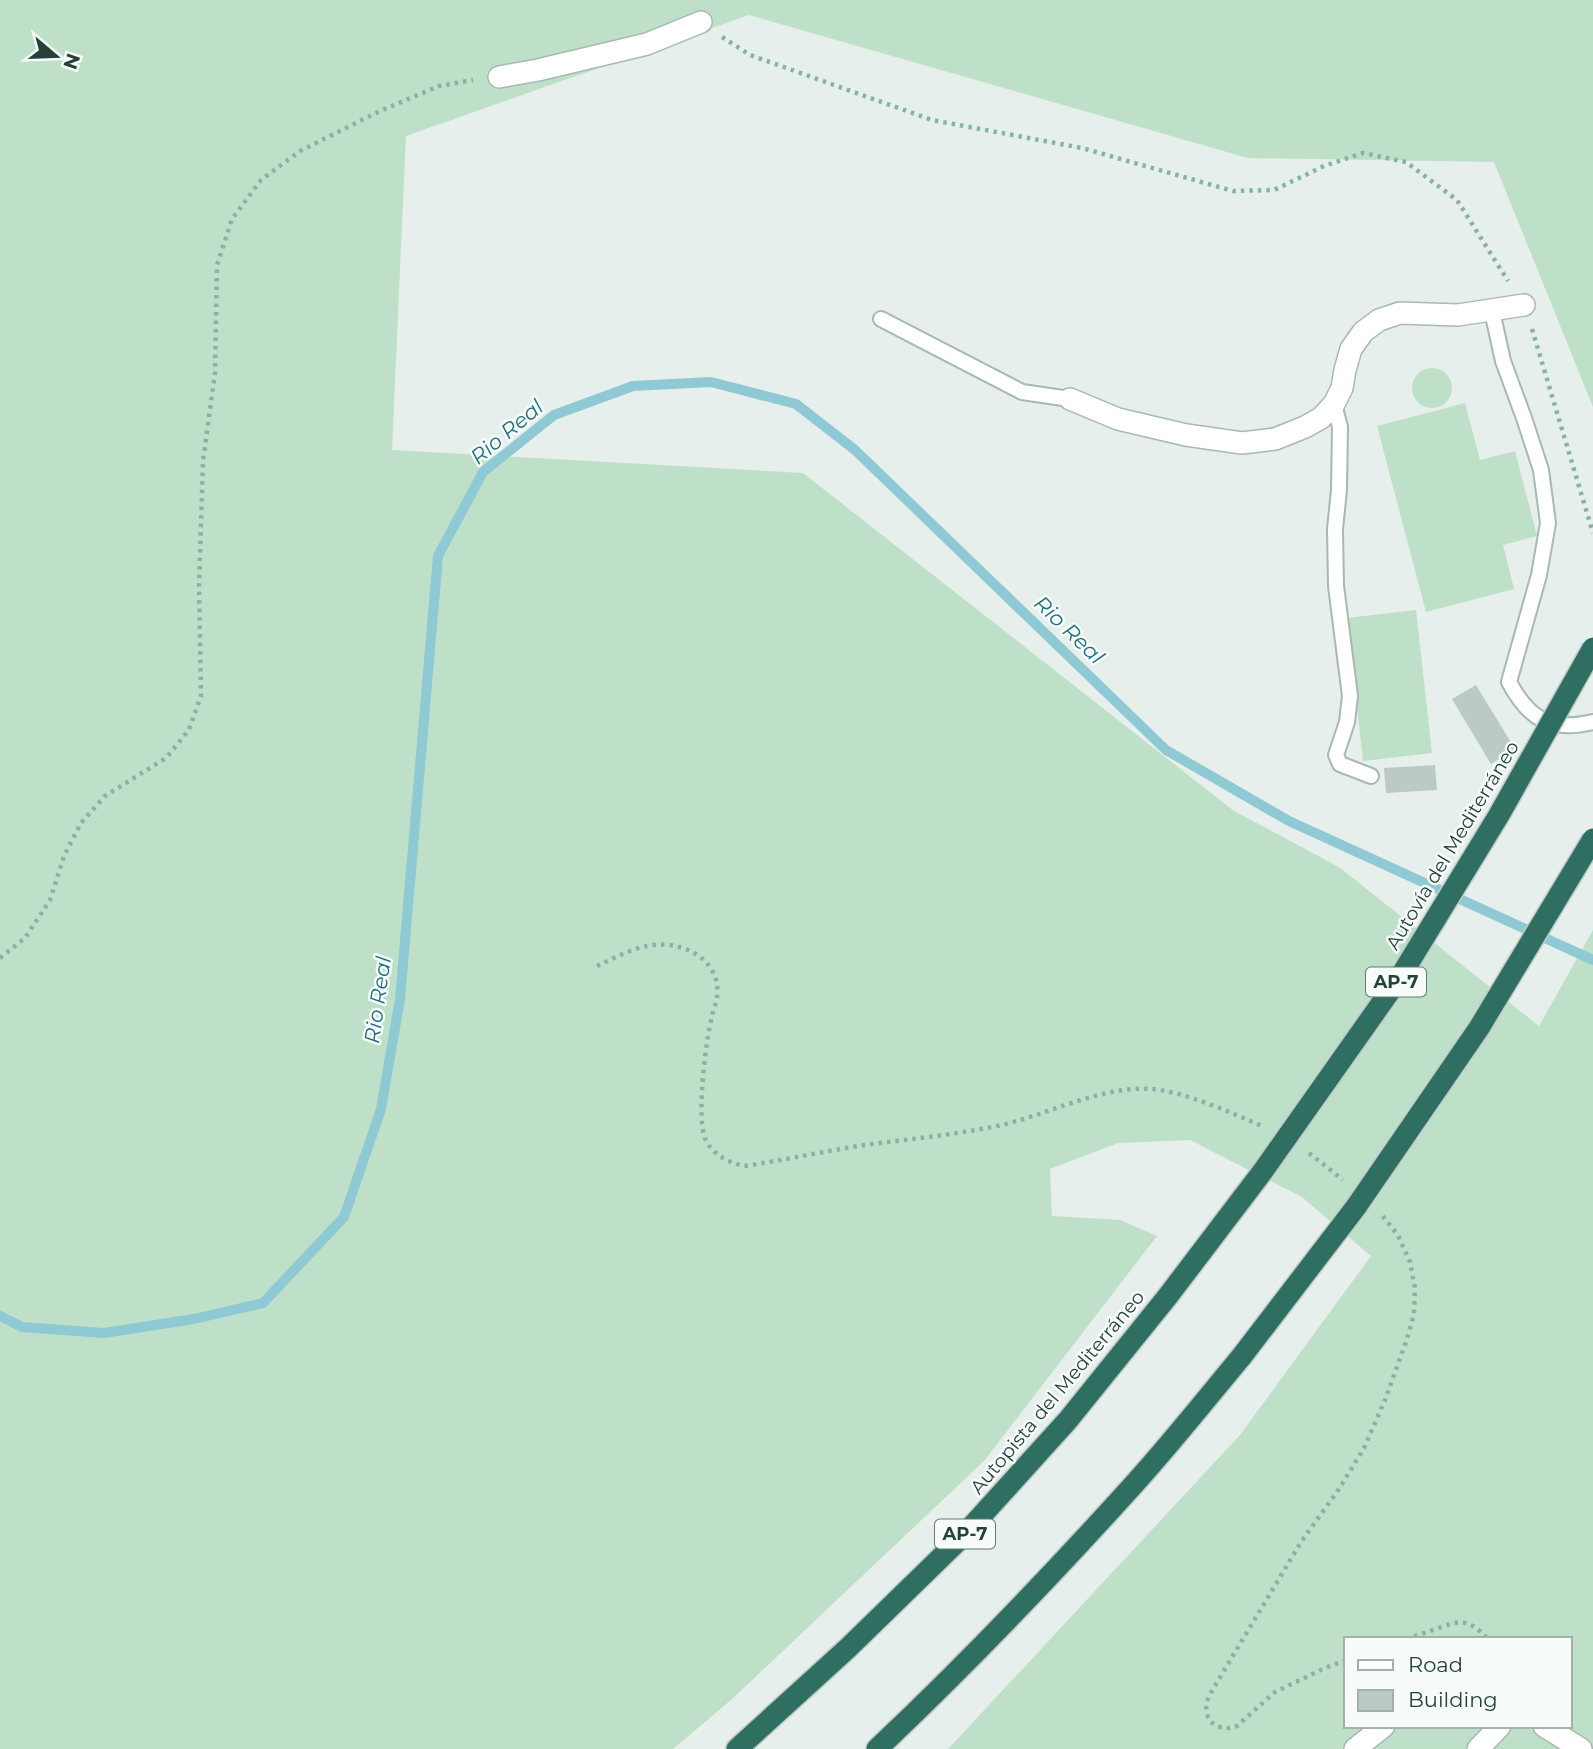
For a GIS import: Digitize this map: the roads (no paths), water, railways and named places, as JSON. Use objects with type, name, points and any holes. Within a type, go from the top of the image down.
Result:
[{"type":"highway","name":"Autovía del Mediterráneo","points":[[1168,1296],[1263,1171],[1399,977],[1499,816],[1593,648]]},
{"type":"highway","points":[[877,1749],[1029,1598],[1138,1480],[1242,1356],[1356,1207],[1479,1028],[1593,839]]},
{"type":"highway","name":"Autopista del Mediterráneo","points":[[737,1749],[848,1648],[964,1535],[1068,1420],[1168,1296]]},
{"type":"street","points":[[499,77],[647,44],[701,22]]},
{"type":"street","points":[[1070,399],[1118,419],[1185,435],[1242,443],[1275,439],[1321,418],[1334,404],[1342,388],[1351,349],[1363,332],[1379,320],[1400,313],[1458,315],[1524,305]]},
{"type":"street","points":[[1355,1749],[1381,1728]]},
{"type":"street","points":[[1478,1749],[1498,1728]]},
{"type":"street","points":[[1547,1728],[1581,1749]]},
{"type":"lane","points":[[1492,311],[1503,361],[1541,470],[1549,523],[1539,575],[1509,682],[1519,701],[1534,716],[1553,725],[1574,727],[1593,722]]},
{"type":"lane","points":[[881,319],[1022,392],[1070,399]]},
{"type":"lane","points":[[1334,404],[1339,427],[1336,586],[1350,695],[1348,722],[1336,755],[1340,764],[1371,776]]},
{"type":"waterway","name":"Rio Real","points":[[0,1316],[22,1327],[104,1333],[194,1319],[263,1303],[344,1217],[381,1109],[400,999],[438,556],[483,472],[554,415],[633,386],[711,382],[796,404],[855,450],[1166,750],[1289,821],[1593,960]]}]
